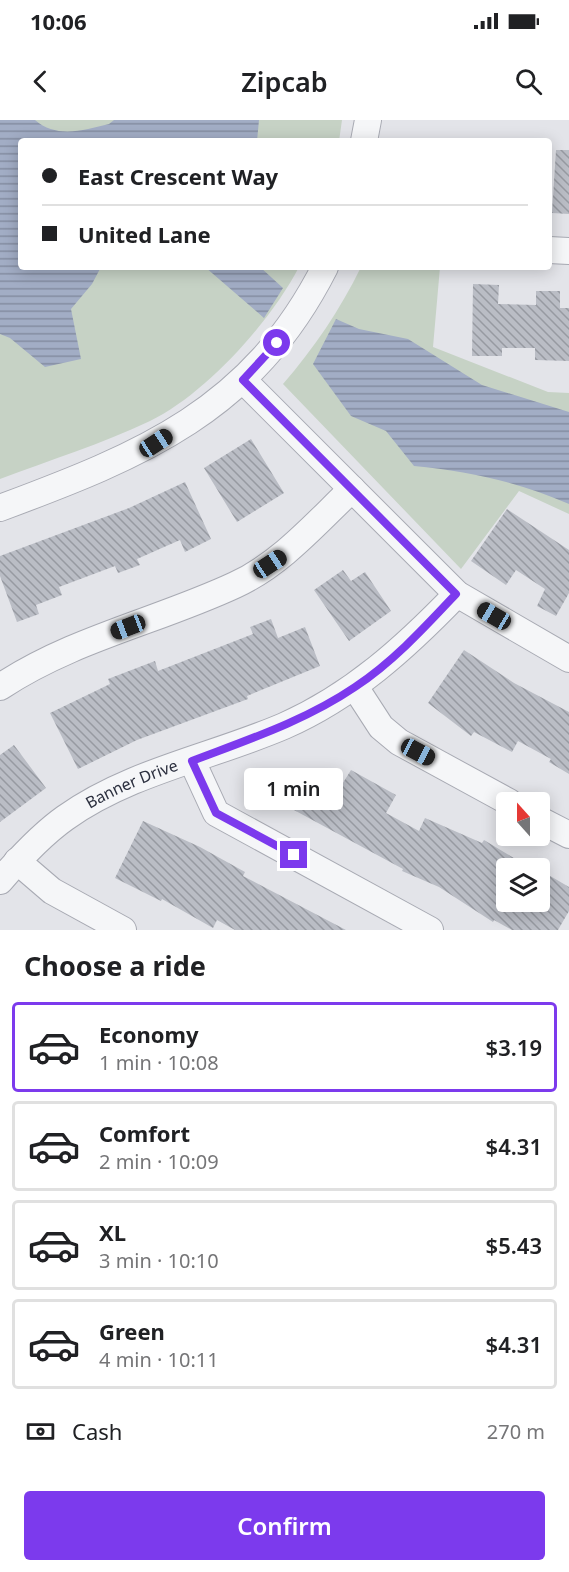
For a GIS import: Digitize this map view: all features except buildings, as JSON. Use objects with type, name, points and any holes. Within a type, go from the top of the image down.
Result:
[{"type":"street","points":[[365,138],[368,120]]},
{"type":"street","points":[[552,250],[569,251]]},
{"type":"street","points":[[0,508],[71,482],[156,443],[215,404],[243,380],[287,331],[305,306],[323,270]]},
{"type":"street","points":[[243,380],[456,594],[569,659]]},
{"type":"street","points":[[0,687],[62,652],[237,584],[286,553],[352,489]]},
{"type":"street","name":"Banner Drive","points":[[0,881],[18,861],[65,818],[126,784],[285,725],[355,687],[410,643],[456,594]]},
{"type":"street","points":[[355,687],[381,727],[399,742],[496,795]]},
{"type":"street","points":[[192,761],[216,813],[430,930]]},
{"type":"street","points":[[550,826],[569,836]]},
{"type":"street","points":[[18,861],[52,891],[123,930]]},
{"type":"green space","points":[[0,120],[342,120],[339,138],[18,138],[18,270],[297,270],[272,310],[235,354],[214,375],[171,409],[113,437],[0,479]]},
{"type":"green space","points":[[359,270],[440,270],[433,347],[548,392],[569,393],[569,514],[519,491],[461,569],[283,384],[326,328]]},
{"type":"water","points":[[0,120],[35,120],[52,129],[71,131],[90,129],[109,124],[114,120],[259,120],[257,138],[18,138],[18,270],[99,270],[92,284],[71,309],[81,359],[45,367],[10,338],[0,334]]},
{"type":"water","points":[[208,270],[263,270],[283,288],[264,318]]},
{"type":"water","points":[[336,319],[359,329],[408,339],[482,385],[569,412],[569,504],[531,489],[493,479],[414,466],[386,431],[351,416],[313,364]]},
{"type":"route","points":[[277,343],[243,380],[456,594],[410,643],[355,687],[285,725],[192,761],[216,813],[294,855]]}]
